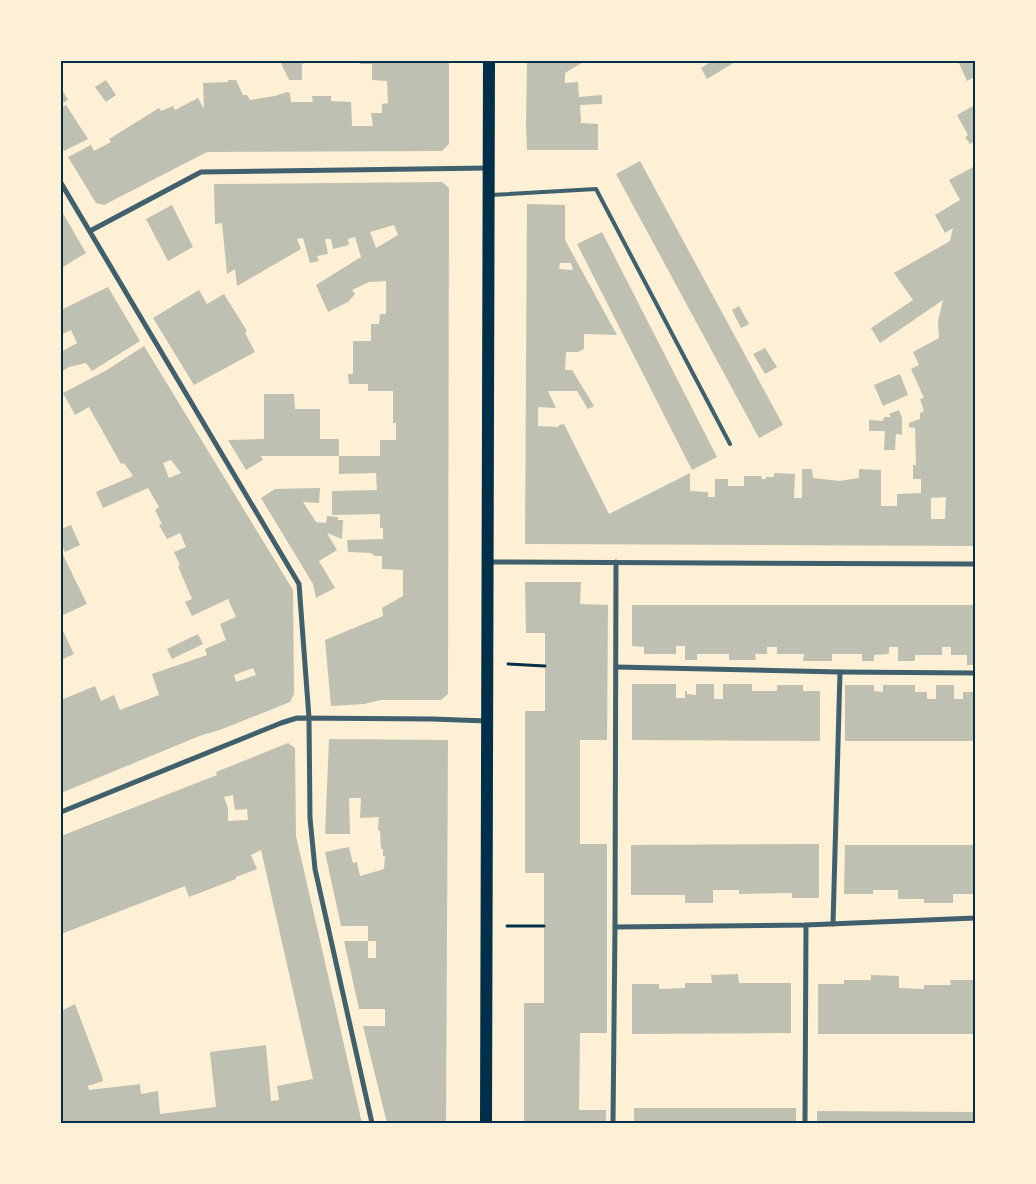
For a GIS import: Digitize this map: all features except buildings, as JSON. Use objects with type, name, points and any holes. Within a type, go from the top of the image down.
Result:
[{"type":"main road","points":[[486,1123],[489,61]]},
{"type":"street","points":[[90,231],[201,172],[488,168]]},
{"type":"street","points":[[61,183],[299,584],[309,718],[310,818],[315,869],[372,1123]]},
{"type":"street","points":[[488,562],[975,564]]},
{"type":"street","points":[[613,1123],[616,562]]},
{"type":"street","points":[[616,666],[840,672],[975,673]]},
{"type":"street","points":[[833,924],[840,672]]},
{"type":"street","points":[[61,812],[297,718],[487,721]]},
{"type":"street","points":[[615,927],[806,925],[975,918]]},
{"type":"street","points":[[805,1123],[806,925]]},
{"type":"lane","points":[[488,195],[596,190],[730,444]]},
{"type":"path","points":[[487,664],[545,666]]},
{"type":"path","points":[[487,926],[544,926]]}]
